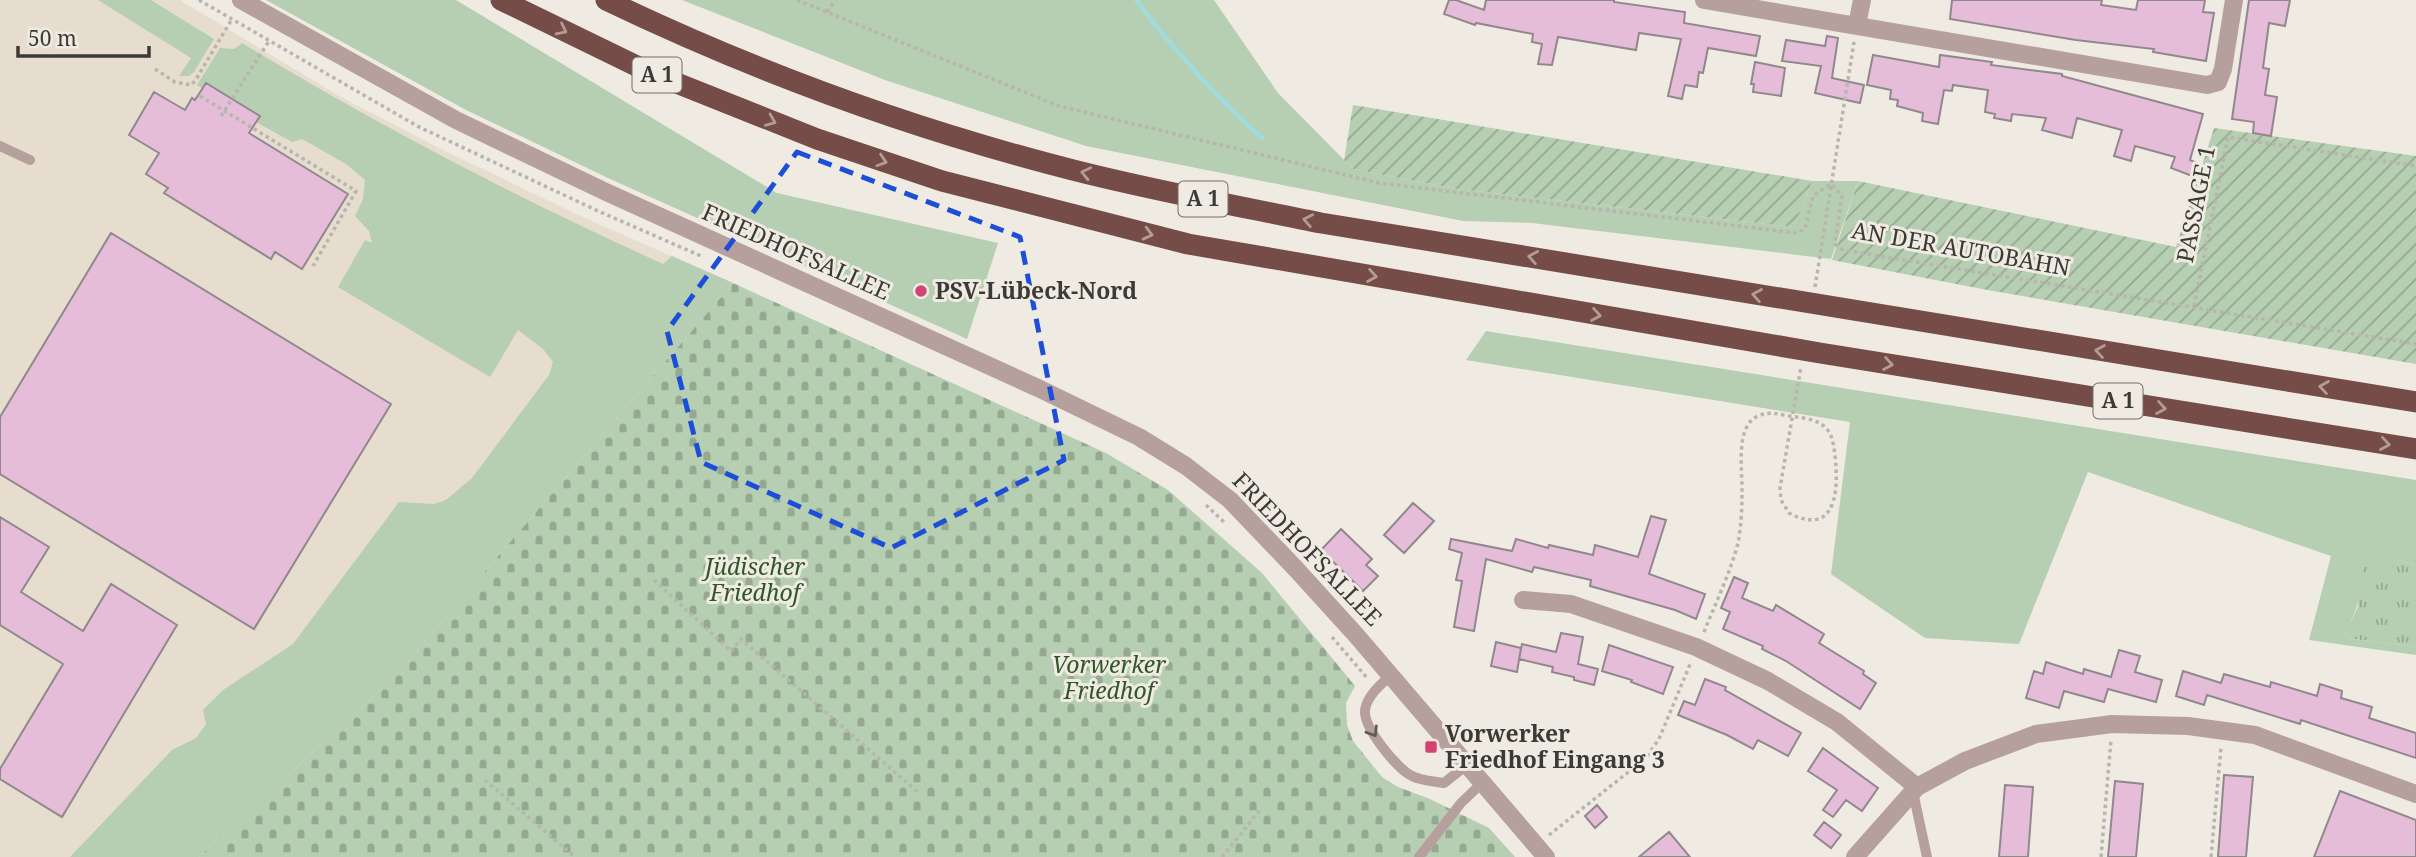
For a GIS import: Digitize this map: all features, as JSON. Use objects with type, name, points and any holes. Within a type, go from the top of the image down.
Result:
[{"type":"highway","name":"A 1","points":[[501,0],[649,72],[817,139],[942,181],[1188,244],[1807,350],[2416,449]]},
{"type":"highway","name":"A 1","points":[[606,0],[680,35],[814,90],[950,136],[1073,170],[1197,198],[1321,223],[2416,402]]},
{"type":"street","name":"FRIEDHOFSALLEE","points":[[241,0],[456,120],[606,192],[1038,388],[1139,437],[1186,466],[1230,500],[1314,587],[1541,851]]},
{"type":"street","points":[[1704,0],[2207,85],[2218,82],[2223,69],[2234,0]]},
{"type":"street","points":[[1857,25],[1862,0]]},
{"type":"street","points":[[1523,600],[1571,604],[1696,647],[1768,681],[1837,722],[1915,790]]},
{"type":"street","points":[[1855,857],[1915,790],[1965,761],[2036,734],[2112,724],[2188,726],[2255,735],[2416,794]]},
{"type":"lane","points":[[0,146],[30,160]]},
{"type":"lane","points":[[1391,675],[1376,688],[1365,709],[1367,723],[1376,738],[1408,774],[1421,780],[1444,783],[1468,764]]},
{"type":"lane","points":[[1419,857],[1461,803],[1483,782]]},
{"type":"lane","points":[[1915,790],[1927,857]]},
{"type":"path","points":[[198,0],[417,126],[598,211],[706,258]]},
{"type":"path","points":[[797,0],[1059,106],[1379,183],[1797,233],[1805,229],[1813,197],[1831,184]]},
{"type":"path","points":[[827,12],[835,0]]},
{"type":"path","points":[[155,69],[176,82],[191,85],[232,19]]},
{"type":"path","points":[[1821,252],[1857,25]]},
{"type":"path","points":[[221,116],[269,41]]},
{"type":"path","points":[[200,96],[356,191],[313,266]]},
{"type":"path","name":"PASSAGE 1","points":[[2194,306],[2228,137],[2416,166]]},
{"type":"path","name":"AN DER AUTOBAHN","points":[[1831,184],[1842,196],[1835,244],[1843,250],[2416,344]]},
{"type":"path","points":[[1541,851],[1646,758],[1659,739],[1738,543],[1742,494],[1742,437],[1745,426],[1751,419],[1771,413],[1810,419],[1827,428],[1831,435],[1836,474],[1832,508],[1818,520],[1796,517],[1784,509],[1780,488],[1789,442]]},
{"type":"path","points":[[1203,503],[1229,526]]},
{"type":"path","points":[[653,580],[731,651],[741,639],[919,793]]},
{"type":"path","points":[[1324,628],[1376,688]]},
{"type":"path","points":[[2101,857],[2112,724]]},
{"type":"path","points":[[2211,857],[2222,730]]},
{"type":"path","points":[[485,780],[575,857]]},
{"type":"path","points":[[1222,857],[1260,810]]},
{"type":"highlighted area","points":[[797,152],[1020,237],[1064,460],[891,548],[701,462],[667,331]]},
{"type":"shaded area","points":[[0,0],[180,0],[339,96],[443,150],[587,219],[733,283],[199,857],[0,857]]},
{"type":"green space","points":[[98,0],[151,0],[214,39],[194,72],[189,76],[179,76],[191,58]]},
{"type":"green space","points":[[266,0],[456,0],[777,193],[998,243],[967,339],[608,178],[466,110]]},
{"type":"green space","points":[[682,0],[1214,0],[1278,93],[1353,169],[1457,189],[1794,227],[1812,181],[1858,181],[1831,259],[1532,223],[1463,221],[1086,146],[885,80]]},
{"type":"green space","points":[[242,43],[397,132],[555,213],[663,264],[672,256],[733,283],[395,676],[199,857],[70,857],[172,750],[196,738],[206,724],[203,710],[223,690],[293,644],[399,502],[434,504],[446,500],[472,478],[549,375],[553,362],[543,349],[518,330],[490,377],[338,287],[365,240],[372,243],[369,231],[355,216],[363,199],[365,180],[346,164],[302,139],[292,142],[256,122],[259,116],[207,83],[203,89],[197,85],[220,48],[234,49]]},
{"type":"green space","points":[[1353,105],[1812,181],[1794,227],[1457,189],[1353,169],[1344,160]]},
{"type":"green space","points":[[2214,128],[2416,156],[2416,364],[1982,289],[1832,260],[1858,181],[2176,247]]},
{"type":"green space","name":"Vorwerker Friedhof","points":[[733,283],[1106,453],[1168,490],[1262,573],[1355,686],[1346,703],[1347,725],[1353,741],[1382,777],[1398,787],[1430,799],[1489,828],[1515,857],[199,857],[395,676]]},
{"type":"green space","points":[[1486,331],[2416,480],[2416,565],[2389,558],[2358,583],[2357,607],[2346,638],[2416,647],[2416,655],[2309,640],[2331,556],[2088,472],[2019,644],[1925,638],[1831,574],[1850,422],[1466,360]]},
{"type":"green space","points":[[2366,558],[2389,558],[2416,565],[2416,647],[2346,638],[2347,629],[2358,607],[2358,583]]},
{"type":"building","points":[[1449,0],[1484,10],[1486,0],[1614,0],[1685,12],[1684,23],[1760,36],[1756,56],[1708,48],[1703,73],[1699,72],[1697,87],[1685,85],[1682,99],[1668,96],[1681,39],[1639,33],[1636,50],[1558,37],[1552,65],[1538,64],[1542,44],[1532,42],[1533,34],[1476,23],[1475,25],[1444,14]]},
{"type":"building","points":[[1952,0],[2102,0],[2101,5],[2136,10],[2138,0],[2205,0],[2203,12],[2214,13],[2206,61],[2153,52],[2154,49],[2076,40],[1950,19]]},
{"type":"building","points":[[2249,0],[2290,0],[2285,26],[2269,23],[2263,68],[2269,69],[2265,95],[2277,97],[2271,136],[2253,133],[2254,122],[2232,119]]},
{"type":"building","points":[[1827,36],[1838,38],[1832,78],[1864,85],[1860,103],[1815,93],[1821,66],[1782,61],[1786,40],[1825,46]]},
{"type":"building","points":[[1873,55],[1939,67],[1940,55],[2062,74],[2203,114],[2190,160],[2197,163],[2192,176],[2171,168],[2175,157],[2135,146],[2131,161],[2114,156],[2122,130],[2077,118],[2072,138],[2042,130],[2046,118],[2012,114],[2011,121],[1994,118],[1995,114],[1985,112],[1988,90],[1953,85],[1952,91],[1944,90],[1938,124],[1922,121],[1923,113],[1897,106],[1898,100],[1890,99],[1891,90],[1867,85]]},
{"type":"building","points":[[1755,62],[1785,68],[1781,96],[1753,92],[1754,84],[1751,84]]},
{"type":"building","points":[[206,83],[260,116],[249,133],[348,194],[302,269],[275,252],[271,259],[164,193],[168,188],[146,174],[159,153],[129,135],[154,92],[185,110]]},
{"type":"building","points":[[111,233],[391,404],[254,629],[0,474],[0,417]]},
{"type":"building","points":[[1413,503],[1434,521],[1404,553],[1384,535]]},
{"type":"building","points":[[1651,516],[1666,520],[1649,574],[1705,594],[1696,619],[1675,610],[1590,586],[1591,580],[1534,567],[1532,572],[1486,559],[1474,631],[1454,627],[1462,581],[1456,580],[1462,553],[1449,549],[1451,539],[1512,551],[1516,539],[1548,548],[1549,545],[1593,555],[1595,545],[1638,557]]},
{"type":"building","points":[[0,517],[49,547],[21,592],[83,631],[111,584],[177,625],[62,817],[0,779],[0,769],[63,664],[0,625]]},
{"type":"building","points":[[1341,529],[1372,559],[1366,565],[1378,576],[1363,591],[1321,550]]},
{"type":"building","points":[[1734,577],[1748,583],[1742,598],[1773,611],[1776,605],[1824,634],[1819,643],[1864,671],[1863,674],[1876,683],[1860,709],[1786,661],[1762,649],[1763,646],[1723,629],[1730,612],[1721,608]]},
{"type":"building","points":[[1561,633],[1583,637],[1578,664],[1598,669],[1594,685],[1552,672],[1553,667],[1519,659],[1522,644],[1556,652]]},
{"type":"building","points":[[1496,642],[1521,648],[1517,672],[1491,666]]},
{"type":"building","points":[[1609,645],[1673,667],[1663,694],[1631,682],[1632,680],[1602,671]]},
{"type":"building","points":[[2119,650],[2140,656],[2135,672],[2162,680],[2156,702],[2108,689],[2104,702],[2064,691],[2059,708],[2026,698],[2034,671],[2043,674],[2046,662],[2083,674],[2084,669],[2111,677]]},
{"type":"building","points":[[2183,671],[2221,683],[2224,674],[2270,687],[2271,682],[2317,696],[2320,684],[2342,691],[2341,698],[2372,707],[2369,718],[2416,733],[2416,758],[2301,720],[2300,724],[2207,695],[2204,705],[2176,696]]},
{"type":"building","points":[[1705,679],[1726,687],[1725,690],[1801,733],[1788,756],[1758,740],[1753,749],[1678,715],[1684,701],[1695,705]]},
{"type":"building","points":[[1823,748],[1878,788],[1862,811],[1846,800],[1833,817],[1823,810],[1837,790],[1808,771]]},
{"type":"building","points":[[2224,775],[2253,777],[2246,857],[2218,857]]},
{"type":"building","points":[[2115,781],[2143,784],[2136,857],[2108,857]]},
{"type":"building","points":[[2005,785],[2033,787],[2028,857],[1999,857]]},
{"type":"building","points":[[2340,791],[2416,820],[2416,857],[2314,857]]},
{"type":"building","points":[[1597,805],[1607,817],[1595,828],[1585,816]]},
{"type":"building","points":[[1824,822],[1841,835],[1831,848],[1814,835]]},
{"type":"building","points":[[1669,832],[1690,857],[1639,857],[1658,841]]},
{"type":"waterway","points":[[1136,0],[1196,72],[1262,138]]},
{"type":"place","name":"PSV-Lübeck-Nord","points":[[921,291]]},
{"type":"place","name":"Vorwerker Friedhof Eingang 3","points":[[1431,747]]},
{"type":"park label","name":"Jüdischer Friedhof","points":[[755,580]]}]
